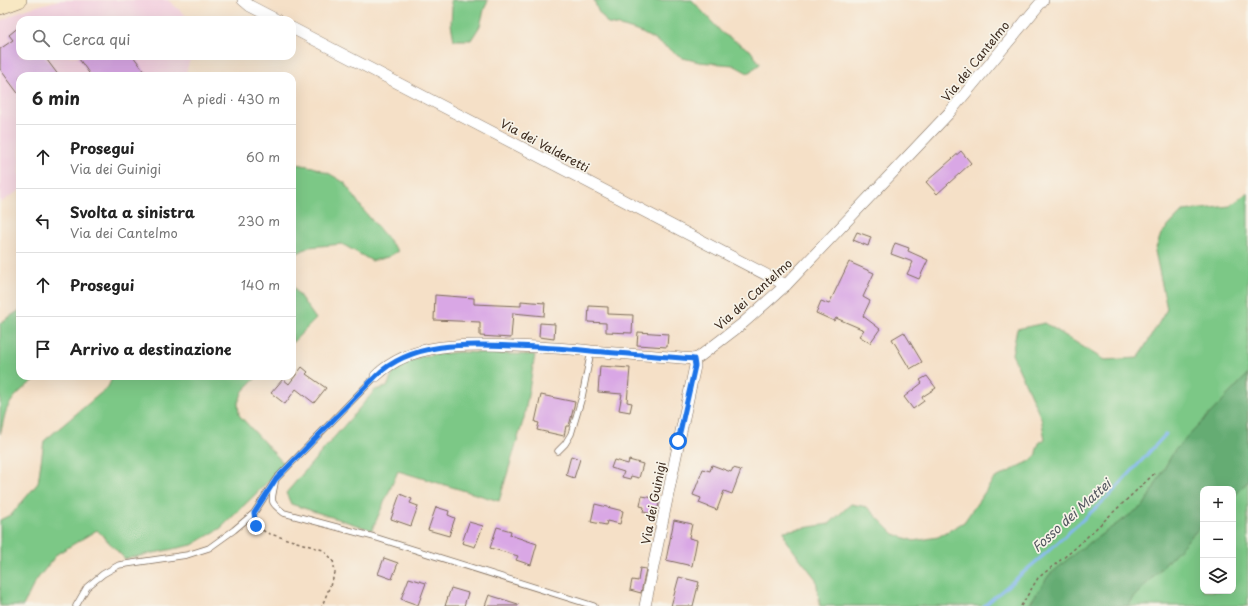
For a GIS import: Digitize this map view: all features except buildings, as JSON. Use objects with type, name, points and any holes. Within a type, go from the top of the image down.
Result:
[{"type":"main road","points":[[0,7],[19,0]]},
{"type":"street","points":[[243,0],[250,6],[270,16]]},
{"type":"street","name":"Via dei Cantelmo","points":[[694,359],[699,357],[742,324],[786,285],[949,113],[1038,1]]},
{"type":"street","name":"Via dei Valderetti","points":[[296,30],[786,285]]},
{"type":"street","points":[[376,376],[384,368],[402,358],[455,345],[484,344],[550,347],[694,359]]},
{"type":"street","name":"Via dei Guinigi","points":[[646,606],[678,441],[695,366],[694,359]]},
{"type":"lane","points":[[558,451],[565,444],[571,434],[582,397],[591,351]]},
{"type":"lane","points":[[76,606],[87,587],[103,574],[119,566],[187,555],[209,548],[234,530],[254,513],[276,479],[376,376]]},
{"type":"lane","points":[[276,479],[272,500],[274,505],[284,513],[374,537],[594,606]]},
{"type":"path","points":[[1021,606],[1038,578],[1072,551],[1155,473]]},
{"type":"path","points":[[254,513],[256,526],[267,533],[323,550],[333,560],[335,573],[322,606]]},
{"type":"shaded area","points":[[59,0],[168,0],[186,16],[16,16],[16,60],[190,60],[186,72],[16,72],[16,193],[0,203],[0,21],[23,10]]},
{"type":"green space","points":[[450,0],[488,0],[480,26],[471,40],[454,40],[451,24],[452,7]]},
{"type":"green space","points":[[594,0],[692,0],[722,33],[750,50],[760,64],[748,73],[733,65],[699,62],[683,58],[640,32],[608,24],[598,11]]},
{"type":"green space","points":[[296,164],[313,167],[330,174],[345,183],[364,211],[398,251],[388,257],[372,261],[342,244],[309,247],[296,254]]},
{"type":"green space","points":[[1248,192],[1248,606],[820,606],[816,579],[786,541],[784,531],[829,524],[851,504],[867,507],[894,534],[914,541],[938,537],[964,522],[994,479],[1032,460],[1037,454],[1036,452],[1039,443],[1045,439],[1041,418],[1012,354],[1017,329],[1045,323],[1104,360],[1138,358],[1167,309],[1155,251],[1161,234],[1183,211],[1230,206]]},
{"type":"green space","points":[[296,291],[316,319],[296,339]]},
{"type":"green space","points":[[16,313],[16,380],[35,380],[22,390],[11,402],[5,413],[0,434],[0,323]]},
{"type":"green space","points":[[459,352],[535,355],[524,418],[499,501],[398,471],[372,530],[291,504],[286,493],[375,390],[387,387],[394,371],[422,356]]},
{"type":"green space","points":[[1248,374],[1248,481],[1236,495],[1236,486],[1200,486],[1200,527],[1135,596],[1128,606],[1028,606],[1049,575],[1079,550],[1144,505],[1174,451]]},
{"type":"green space","points":[[111,380],[254,380],[243,391],[238,403],[239,415],[285,465],[221,528],[192,545],[125,559],[97,530],[57,554],[35,582],[23,606],[0,606],[0,520],[12,514],[38,483],[44,441],[108,387]]},
{"type":"waterway","name":"Fosso dei Mattei","points":[[984,606],[1045,554],[1109,496],[1166,434]]},
{"type":"route","points":[[256,526],[254,513],[276,479],[376,376],[393,362],[412,354],[432,349],[460,345],[484,344],[550,347],[694,359],[695,366],[678,441]]}]
